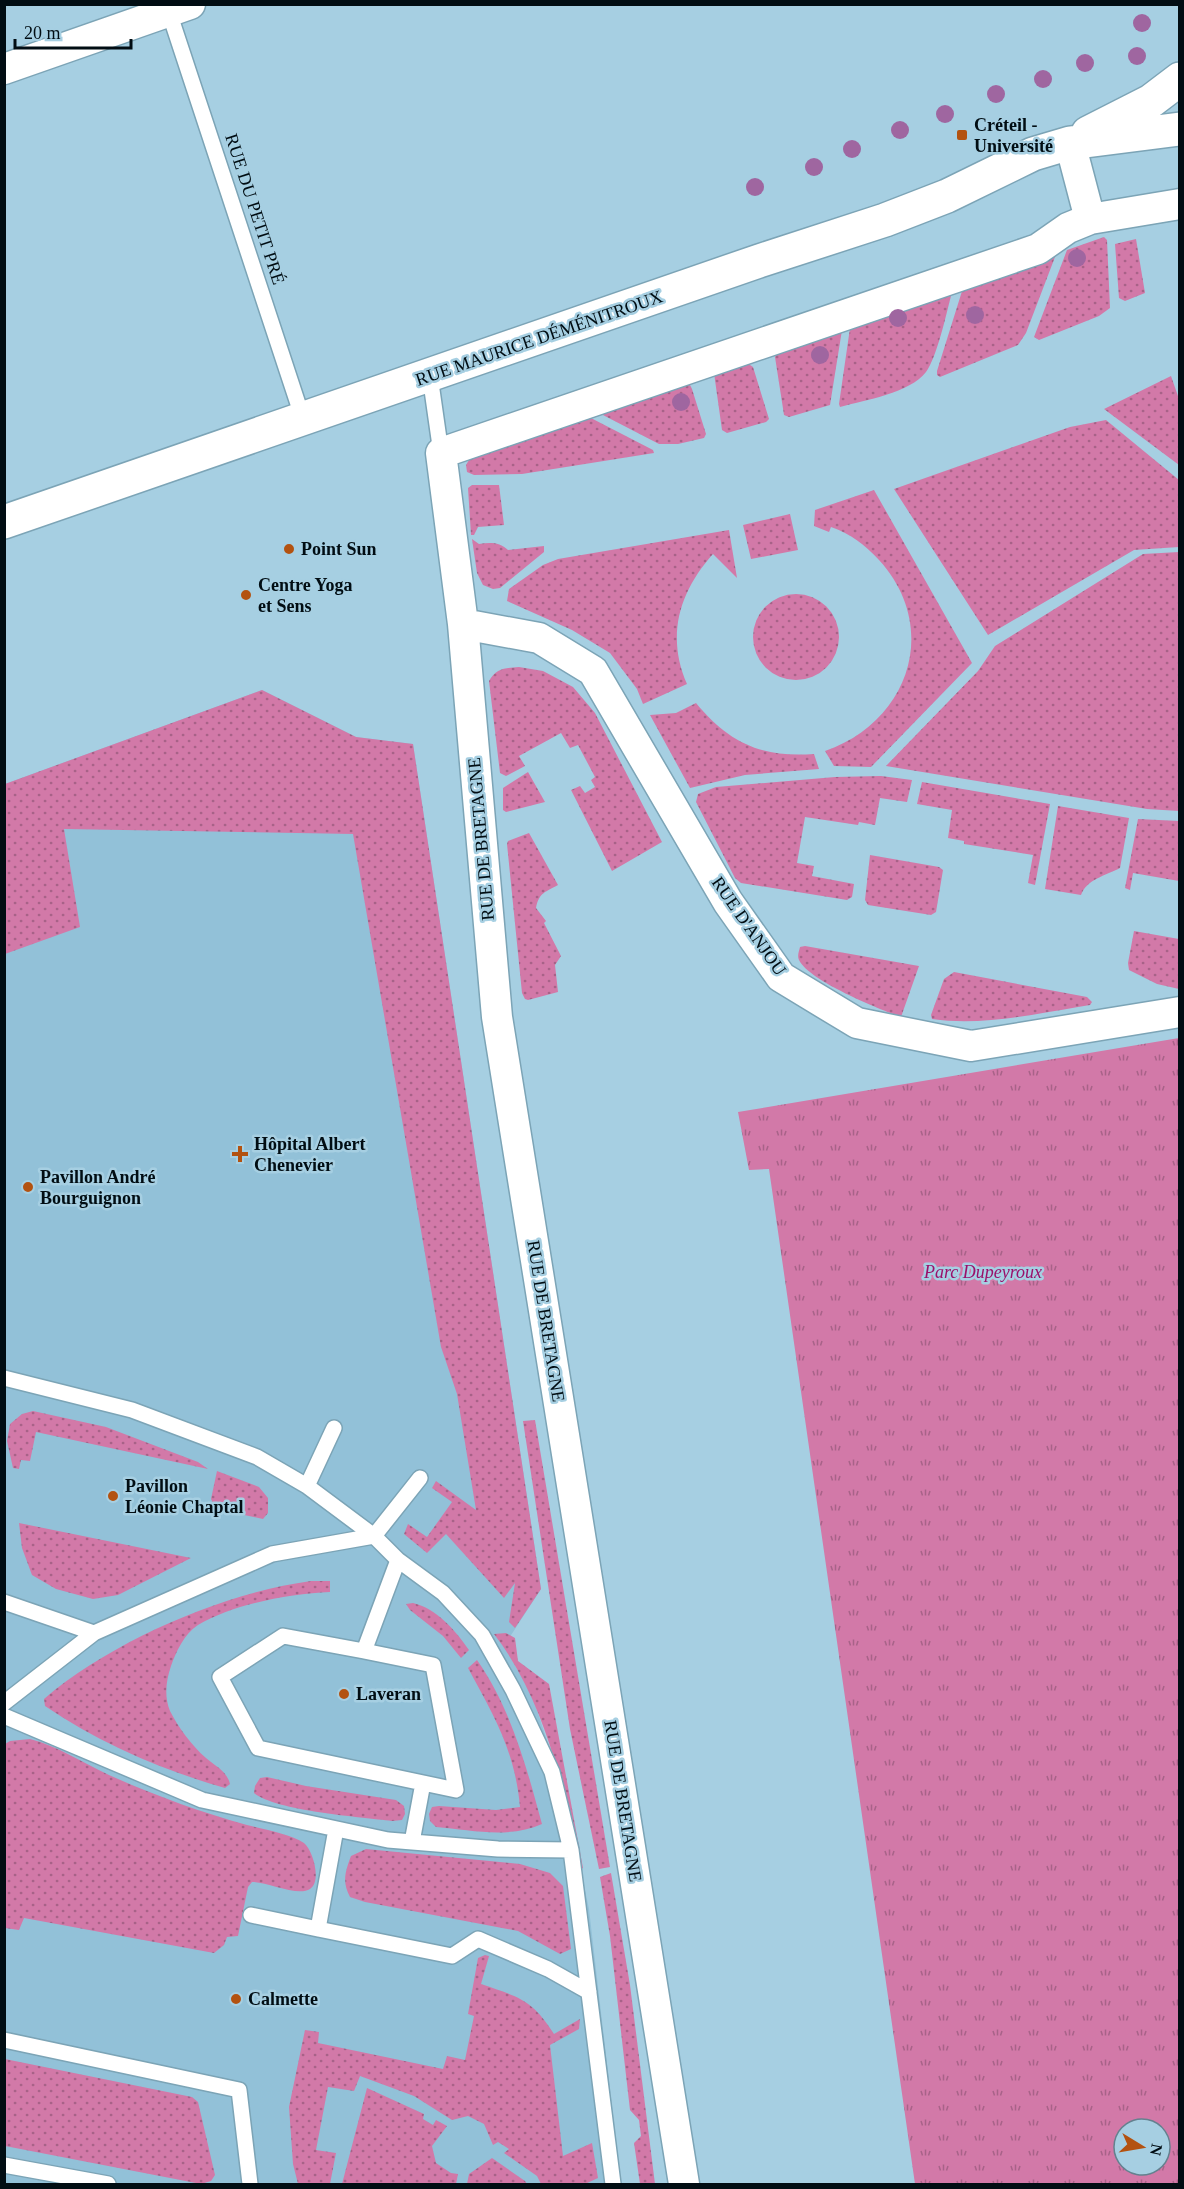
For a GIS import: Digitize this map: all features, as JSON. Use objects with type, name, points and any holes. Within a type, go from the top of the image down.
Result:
[{"type":"street","points":[[4,69],[179,8]]},
{"type":"street","name":"RUE MAURICE DÉMÉNITROUX","points":[[1070,143],[1151,101],[1179,79]]},
{"type":"street","name":"RUE MAURICE DÉMÉNITROUX","points":[[4,522],[759,261],[885,220],[947,196],[1033,154],[1070,143],[1179,129]]},
{"type":"street","points":[[1070,143],[1090,219]]},
{"type":"street","points":[[441,453],[1038,249],[1068,228],[1090,219],[1179,204]]},
{"type":"street","name":"RUE DE BRETAGNE","points":[[441,453],[463,624],[497,1017],[684,2184]]},
{"type":"street","name":"RUE D'ANJOU","points":[[463,624],[539,638],[593,671],[728,902],[782,977],[857,1023],[971,1046],[1179,1012]]},
{"type":"lane","name":"RUE DU PETIT PRÉ","points":[[179,8],[303,419]]},
{"type":"lane","points":[[430,376],[441,453]]},
{"type":"lane","points":[[4,1378],[132,1410],[257,1457],[307,1486],[374,1536],[398,1560],[443,1593],[482,1635],[513,1690],[552,1772],[571,1850],[613,2184]]},
{"type":"lane","points":[[307,1486],[334,1428]]},
{"type":"lane","points":[[4,1703],[94,1634],[272,1554],[374,1536],[420,1478]]},
{"type":"lane","points":[[364,1651],[398,1560]]},
{"type":"lane","points":[[4,1602],[94,1634]]},
{"type":"lane","points":[[284,1636],[364,1651],[433,1665],[456,1790],[258,1748],[220,1677],[284,1636]]},
{"type":"lane","points":[[4,1716],[202,1800],[388,1840],[498,1849],[571,1850]]},
{"type":"lane","points":[[412,1842],[423,1783]]},
{"type":"lane","points":[[318,1929],[336,1829]]},
{"type":"lane","points":[[251,1916],[452,1956],[478,1939],[548,1969],[589,1992]]},
{"type":"lane","points":[[4,2040],[239,2090],[250,2184]]},
{"type":"lane","points":[[4,2165],[108,2184]]},
{"type":"shaded area","name":"Hôpital Albert Chenevier","points":[[262,690],[356,737],[413,744],[541,1589],[504,1646],[532,1695],[565,1795],[589,1909],[621,2184],[5,2184],[5,784]]},
{"type":"green space","points":[[1104,237],[1107,240],[1110,308],[1099,316],[1039,340],[1034,337],[1067,250]]},
{"type":"green space","points":[[1136,239],[1145,293],[1125,301],[1119,298],[1115,244]]},
{"type":"green space","points":[[1053,254],[1055,257],[1026,333],[1018,345],[940,377],[937,375],[963,288]]},
{"type":"green space","points":[[950,292],[941,336],[926,372],[919,379],[898,390],[840,407],[850,328]]},
{"type":"green space","points":[[842,330],[830,405],[789,417],[784,415],[775,357],[778,350]]},
{"type":"green space","points":[[747,363],[753,367],[769,419],[766,422],[727,433],[722,430],[714,373]]},
{"type":"green space","points":[[1171,376],[1179,399],[1179,465],[1104,409]]},
{"type":"green space","points":[[686,383],[692,389],[706,434],[704,438],[678,444],[659,444],[601,414]]},
{"type":"green space","points":[[589,417],[653,450],[654,453],[522,474],[474,475],[467,472],[466,465],[472,455]]},
{"type":"green space","points":[[1106,420],[1179,480],[1179,547],[1134,550],[988,635],[894,489],[1070,427]]},
{"type":"green space","points":[[472,485],[499,485],[504,525],[478,527],[474,535],[471,535],[468,488]]},
{"type":"green space","points":[[874,490],[972,663],[871,767],[834,766],[825,751],[854,737],[878,718],[895,696],[907,670],[911,643],[909,614],[898,587],[879,560],[845,533],[831,527],[829,532],[814,526],[815,510]]},
{"type":"green space","points":[[790,514],[798,550],[751,559],[743,525]]},
{"type":"green space","points":[[729,530],[737,578],[713,554],[692,584],[679,615],[677,649],[687,684],[643,704],[637,689],[610,653],[572,630],[507,601],[509,589],[543,565],[558,559]]},
{"type":"green space","points":[[472,539],[479,544],[498,544],[508,550],[544,546],[544,552],[500,588],[493,589],[483,585],[477,573]]},
{"type":"green space","points":[[1179,552],[1179,811],[1147,809],[886,766],[978,671],[995,646],[1143,554]]},
{"type":"green space","points":[[796,594],[820,601],[832,613],[839,637],[832,661],[820,673],[796,680],[772,673],[760,661],[753,637],[760,613],[772,601]]},
{"type":"green space","points":[[519,667],[543,671],[573,687],[595,713],[662,842],[612,871],[571,790],[580,786],[585,793],[595,787],[591,780],[595,777],[578,745],[570,748],[561,733],[519,756],[525,766],[506,776],[500,773],[489,681],[498,671]]},
{"type":"green space","points":[[262,690],[356,737],[413,744],[541,1589],[515,1628],[509,1622],[515,1583],[504,1598],[446,1534],[427,1553],[404,1534],[408,1524],[427,1537],[452,1502],[432,1488],[436,1481],[476,1510],[457,1394],[441,1347],[353,834],[64,829],[80,927],[5,954],[5,784]]},
{"type":"green space","points":[[696,703],[708,717],[734,738],[748,745],[778,753],[814,754],[819,769],[745,775],[690,788],[650,715],[676,713]]},
{"type":"green space","points":[[528,772],[545,802],[506,812],[503,810],[503,788]]},
{"type":"green space","points":[[881,776],[912,780],[907,802],[880,798],[875,825],[859,822],[858,825],[805,817],[797,863],[814,866],[812,876],[854,884],[852,897],[847,900],[741,883],[735,878],[696,802],[698,794],[716,787],[835,777]]},
{"type":"green space","points":[[922,782],[1050,804],[1035,885],[1028,883],[1033,855],[964,844],[964,841],[948,838],[952,810],[917,804]]},
{"type":"green space","points":[[1058,806],[1129,818],[1120,868],[1097,878],[1081,895],[1045,889]]},
{"type":"green space","points":[[1138,819],[1179,821],[1179,881],[1133,873],[1130,890],[1125,888]]},
{"type":"green space","points":[[529,833],[558,885],[541,896],[536,908],[546,921],[544,923],[561,956],[555,965],[558,992],[528,1000],[522,993],[507,844],[508,841]]},
{"type":"green space","points":[[870,855],[939,867],[943,870],[936,912],[931,915],[868,905],[865,900]]},
{"type":"green space","points":[[1134,931],[1179,939],[1179,989],[1157,984],[1129,970],[1128,963]]},
{"type":"green space","points":[[800,947],[919,966],[901,1017],[877,1008],[816,977],[798,958]]},
{"type":"green space","points":[[954,972],[1087,997],[1092,1002],[1090,1005],[1005,1019],[950,1021],[932,1019],[931,1015],[944,979]]},
{"type":"green space","name":"Parc Dupeyroux","points":[[1179,1038],[1179,2184],[915,2184],[769,1169],[749,1170],[738,1112]]},
{"type":"green space","points":[[33,1411],[106,1427],[198,1462],[208,1469],[36,1432],[30,1461],[21,1460],[19,1469],[13,1468],[7,1441],[10,1424],[22,1414]]},
{"type":"green space","points":[[535,1420],[610,1867],[599,1869],[570,1729],[523,1421]]},
{"type":"green space","points":[[217,1471],[259,1487],[268,1498],[268,1513],[263,1519],[216,1509],[211,1499]]},
{"type":"green space","points":[[19,1523],[191,1558],[118,1595],[93,1599],[56,1589],[32,1575],[22,1548]]},
{"type":"green space","points":[[311,1581],[330,1581],[330,1592],[262,1601],[228,1611],[193,1629],[175,1655],[169,1672],[166,1694],[170,1711],[191,1742],[226,1776],[230,1784],[225,1788],[178,1773],[132,1754],[87,1732],[45,1706],[44,1699],[71,1678],[135,1639],[206,1608],[242,1596]]},
{"type":"green space","points":[[413,1603],[437,1615],[452,1628],[469,1650],[461,1658],[443,1636],[410,1610],[406,1604]]},
{"type":"green space","points":[[506,1633],[515,1638],[518,1661],[549,1684],[583,1868],[581,1869],[559,1777],[539,1716],[527,1687],[494,1634]]},
{"type":"green space","points":[[477,1660],[509,1718],[524,1761],[542,1824],[529,1829],[503,1832],[476,1831],[436,1827],[430,1821],[429,1814],[432,1807],[496,1810],[520,1807],[508,1751],[495,1718],[468,1668]]},
{"type":"green space","points":[[30,1739],[160,1796],[212,1815],[284,1834],[304,1843],[315,1866],[314,1885],[305,1891],[298,1891],[252,1882],[248,1887],[238,1936],[227,1937],[224,1945],[214,1953],[24,1918],[19,1930],[5,1928],[5,1744],[10,1741]]},
{"type":"green space","points":[[267,1777],[306,1786],[396,1800],[404,1806],[405,1814],[402,1820],[392,1821],[299,1809],[280,1804],[254,1793],[260,1778]]},
{"type":"green space","points":[[366,1849],[520,1864],[550,1873],[563,1886],[571,1949],[560,1954],[518,1931],[365,1902],[350,1897],[345,1882],[351,1856]]},
{"type":"green space","points":[[611,1873],[630,1985],[655,2184],[640,2184],[634,2143],[641,2136],[639,2120],[630,2110],[610,1936],[600,1877]]},
{"type":"green space","points":[[489,1956],[481,1984],[524,2001],[539,2013],[554,2034],[580,2019],[579,2029],[550,2045],[563,2156],[592,2143],[598,2178],[585,2184],[541,2184],[537,2176],[504,2153],[509,2149],[498,2142],[493,2145],[484,2124],[468,2116],[452,2120],[414,2096],[360,2076],[354,2091],[328,2087],[316,2150],[336,2153],[330,2184],[298,2184],[293,2164],[289,2107],[305,2030],[319,2032],[318,2043],[443,2069],[447,2056],[465,2060],[474,2016],[468,2014],[478,1958]]},
{"type":"green space","points":[[5,2059],[192,2097],[198,2102],[215,2175],[211,2181],[201,2184],[5,2146]]},
{"type":"green space","points":[[367,2088],[424,2114],[423,2119],[433,2125],[436,2120],[447,2126],[432,2146],[436,2163],[451,2173],[458,2174],[456,2184],[342,2184]]},
{"type":"green space","points":[[492,2158],[527,2184],[467,2184],[469,2174]]},
{"type":"place","name":"Créteil - Université","points":[[962,135]]},
{"type":"place","name":"Point Sun","points":[[289,549]]},
{"type":"place","name":"Centre Yoga et Sens","points":[[246,595]]},
{"type":"place","name":"Hôpital Albert Chenevier","points":[[240,1154]]},
{"type":"place","name":"Pavillon André Bourguignon","points":[[28,1187]]},
{"type":"place","name":"Pavillon Léonie Chaptal","points":[[113,1496]]},
{"type":"place","name":"Laveran","points":[[344,1694]]},
{"type":"place","name":"Calmette","points":[[236,1999]]}]
